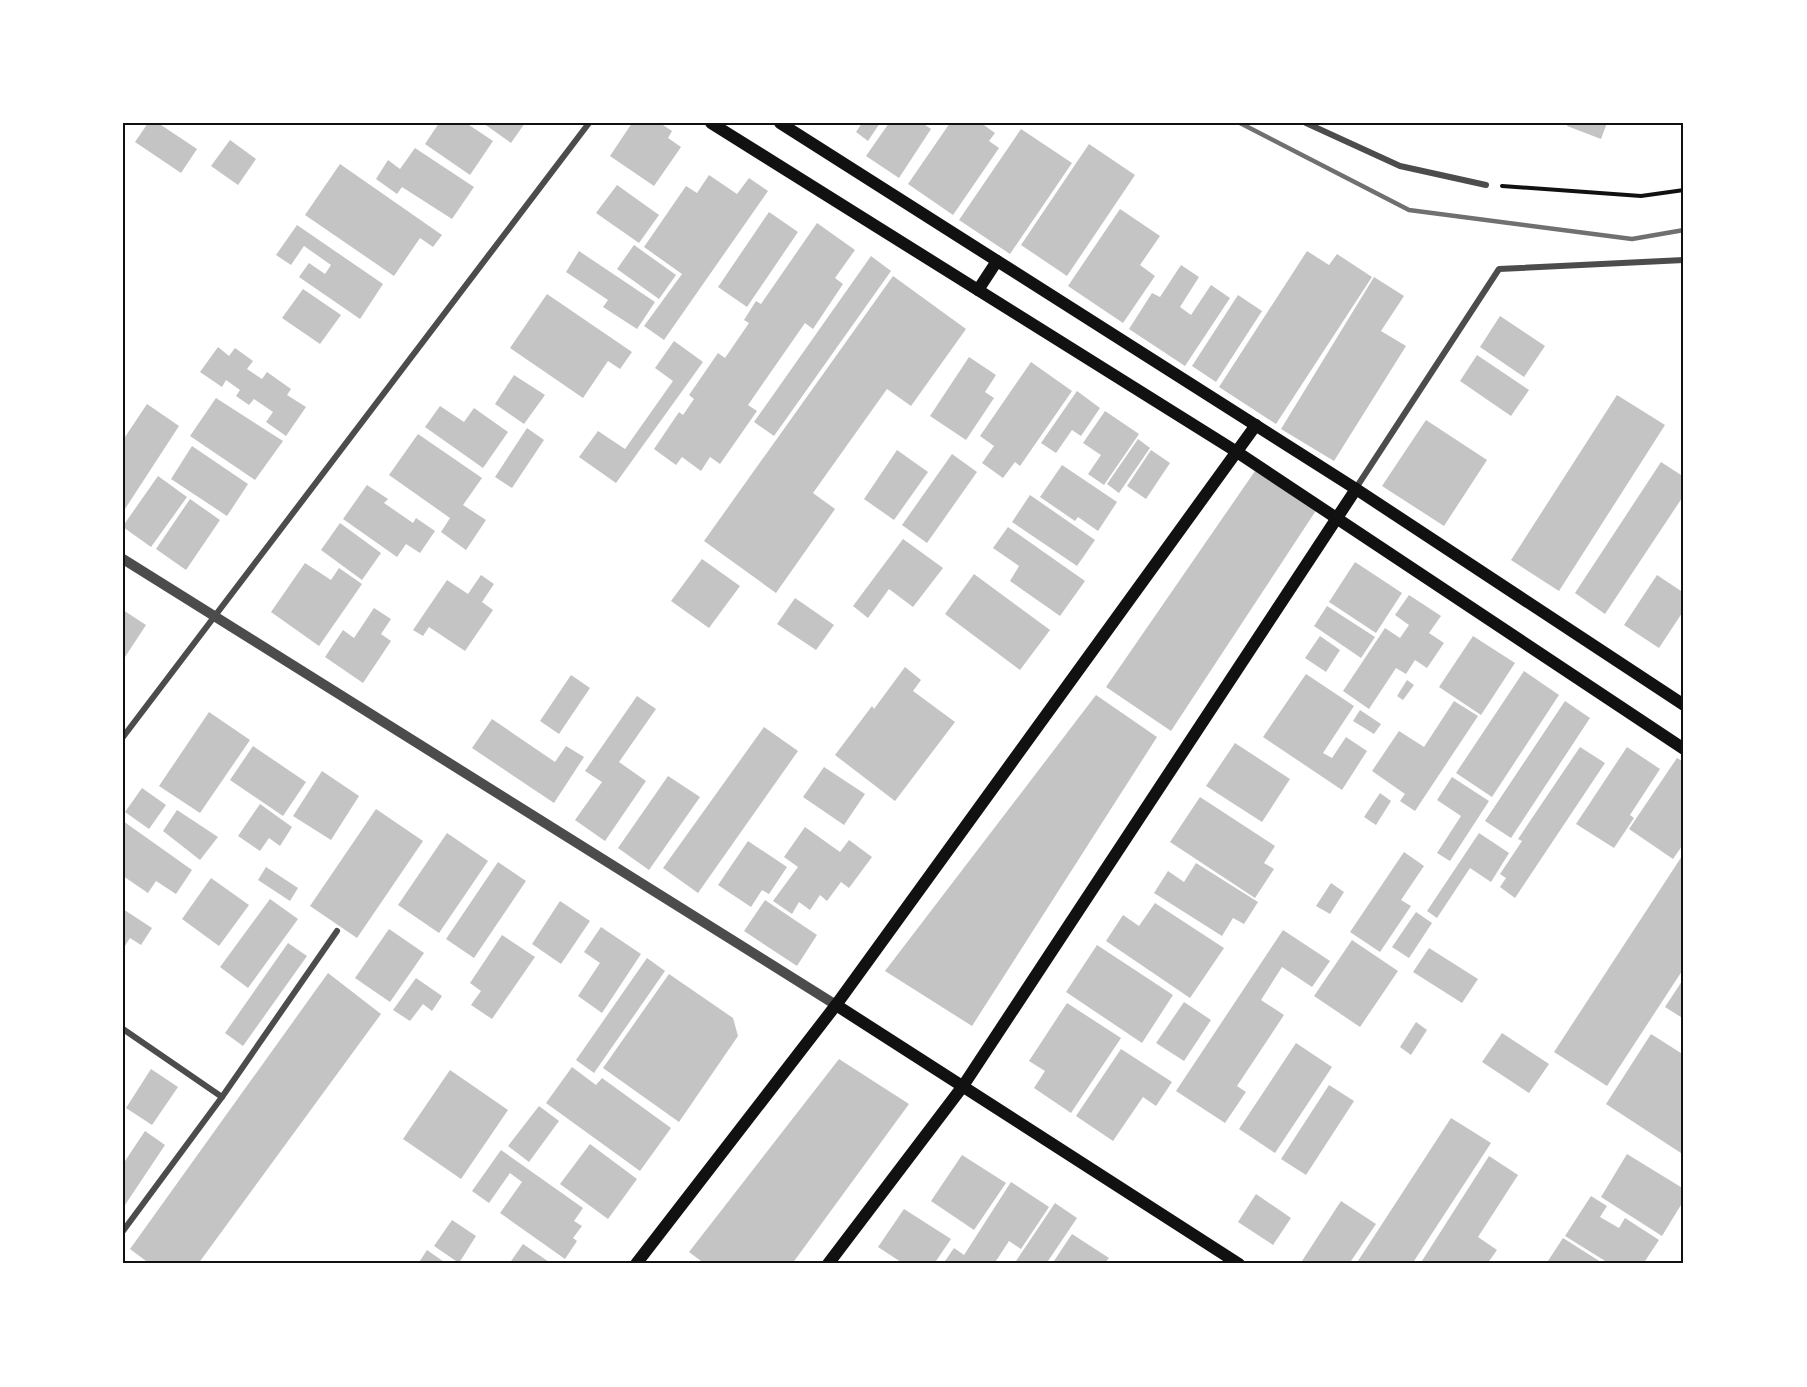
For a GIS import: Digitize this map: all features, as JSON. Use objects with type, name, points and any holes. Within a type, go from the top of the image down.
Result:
[{"type":"main road","points":[[711,123],[1238,452],[1684,749]]},
{"type":"main road","points":[[780,123],[1356,489],[1684,705]]},
{"type":"main road","points":[[978,291],[997,261]]},
{"type":"main road","points":[[636,1264],[836,1005],[1256,425]]},
{"type":"main road","points":[[828,1264],[963,1086],[1356,489]]},
{"type":"main road","points":[[836,1005],[1239,1264]]},
{"type":"street","points":[[123,737],[589,123]]},
{"type":"street","points":[[1306,123],[1400,166],[1486,185]]},
{"type":"street","points":[[1356,489],[1499,269],[1684,260]]},
{"type":"street","points":[[123,559],[836,1005]]},
{"type":"street","points":[[123,1231],[222,1097],[337,931]]},
{"type":"street","points":[[123,1029],[222,1097]]},
{"type":"path","points":[[1486,185],[1641,196],[1684,190]]},
{"type":"building","points":[[148,123],[158,123],[197,149],[181,173],[135,142]]},
{"type":"building","points":[[439,123],[466,123],[493,141],[470,175],[425,144]]},
{"type":"building","points":[[483,123],[525,123],[511,143]]},
{"type":"building","points":[[632,123],[660,123],[672,131],[668,138],[681,147],[654,186],[610,156]]},
{"type":"building","points":[[862,123],[880,123],[868,141],[856,132]]},
{"type":"building","points":[[889,123],[922,123],[931,129],[899,178],[866,156]]},
{"type":"building","points":[[950,123],[981,123],[995,133],[989,141],[999,148],[953,215],[908,184]]},
{"type":"building","points":[[1568,123],[1607,123],[1601,139],[1567,126]]},
{"type":"building","points":[[1021,129],[1072,163],[1010,254],[959,220]]},
{"type":"building","points":[[230,140],[256,159],[238,185],[211,166]]},
{"type":"building","points":[[1089,144],[1135,175],[1067,276],[1021,245]]},
{"type":"building","points":[[415,148],[474,187],[452,219],[402,187],[397,194],[376,179],[388,160],[400,169]]},
{"type":"building","points":[[340,164],[442,235],[433,247],[420,238],[394,276],[305,215]]},
{"type":"building","points":[[709,175],[737,194],[749,178],[768,191],[664,340],[644,326],[682,274],[644,247],[686,186],[697,193]]},
{"type":"building","points":[[617,185],[659,215],[639,243],[596,213]]},
{"type":"building","points":[[1120,209],[1160,236],[1140,265],[1155,276],[1123,323],[1068,286]]},
{"type":"building","points":[[769,212],[798,232],[747,307],[718,287]]},
{"type":"building","points":[[817,223],[855,250],[835,278],[843,284],[813,329],[805,323],[748,405],[757,411],[720,464],[710,457],[701,471],[682,457],[676,465],[654,449],[679,412],[683,415],[694,399],[689,395],[718,353],[725,358],[749,323],[744,320],[756,301],[761,304]]},
{"type":"building","points":[[297,225],[383,284],[360,319],[299,277],[309,263],[325,274],[331,265],[304,246],[291,265],[276,255]]},
{"type":"building","points":[[634,245],[676,275],[659,299],[617,269]]},
{"type":"building","points":[[579,251],[655,302],[637,329],[603,307],[608,300],[566,272]]},
{"type":"building","points":[[1307,251],[1329,265],[1337,254],[1372,277],[1276,424],[1219,387]]},
{"type":"building","points":[[871,256],[891,271],[774,436],[754,422]]},
{"type":"building","points":[[1181,265],[1199,277],[1180,307],[1191,315],[1211,285],[1230,298],[1185,366],[1129,329],[1152,293],[1160,297]]},
{"type":"building","points":[[893,276],[966,329],[911,406],[887,389],[813,493],[835,509],[776,593],[704,541]]},
{"type":"building","points":[[1374,277],[1404,296],[1381,331],[1406,346],[1334,461],[1281,429]]},
{"type":"building","points":[[303,289],[341,315],[320,344],[282,318]]},
{"type":"building","points":[[547,294],[632,352],[620,369],[608,361],[583,398],[510,348]]},
{"type":"building","points":[[1238,295],[1262,311],[1216,382],[1192,366]]},
{"type":"building","points":[[1500,316],[1545,346],[1524,377],[1480,347]]},
{"type":"building","points":[[674,341],[703,362],[616,483],[579,457],[598,431],[625,449],[673,381],[655,368]]},
{"type":"building","points":[[218,347],[229,356],[235,348],[253,361],[247,369],[262,379],[267,372],[291,389],[287,395],[306,407],[286,436],[266,422],[273,412],[254,399],[249,405],[236,396],[240,390],[226,380],[222,387],[200,372]]},
{"type":"building","points":[[1477,355],[1529,390],[1511,416],[1460,381]]},
{"type":"building","points":[[969,357],[996,375],[985,392],[994,398],[966,440],[930,416]]},
{"type":"building","points":[[1031,362],[1072,391],[1020,466],[1015,462],[1003,478],[982,463],[994,446],[980,436]]},
{"type":"building","points":[[514,375],[545,395],[524,424],[495,404]]},
{"type":"building","points":[[1077,391],[1100,408],[1081,436],[1072,430],[1056,453],[1041,443]]},
{"type":"building","points":[[1617,395],[1665,425],[1559,591],[1511,560]]},
{"type":"building","points":[[216,398],[283,441],[255,480],[190,436]]},
{"type":"building","points":[[147,404],[179,426],[123,512],[123,440]]},
{"type":"building","points":[[440,406],[464,422],[474,408],[508,432],[483,468],[425,427]]},
{"type":"building","points":[[1105,411],[1139,434],[1104,485],[1088,474],[1101,455],[1083,443]]},
{"type":"building","points":[[1426,420],[1487,460],[1444,526],[1382,486]]},
{"type":"building","points":[[527,428],[544,440],[512,488],[495,477]]},
{"type":"building","points":[[418,434],[482,478],[463,505],[486,520],[466,550],[441,532],[450,518],[389,475]]},
{"type":"building","points":[[1138,439],[1150,448],[1119,493],[1107,484]]},
{"type":"building","points":[[192,446],[248,484],[227,516],[171,479]]},
{"type":"building","points":[[897,450],[928,472],[894,520],[864,499]]},
{"type":"building","points":[[1151,450],[1170,463],[1146,499],[1127,486]]},
{"type":"building","points":[[952,454],[977,472],[927,543],[902,525]]},
{"type":"building","points":[[1661,462],[1684,477],[1684,495],[1605,614],[1575,593]]},
{"type":"building","points":[[1062,465],[1117,502],[1098,531],[1078,517],[1075,521],[1040,497]]},
{"type":"building","points":[[1255,471],[1317,509],[1171,731],[1106,687]]},
{"type":"building","points":[[158,476],[187,497],[151,547],[123,526]]},
{"type":"building","points":[[367,485],[388,499],[384,503],[413,523],[416,518],[435,531],[420,553],[406,544],[397,557],[343,519]]},
{"type":"building","points":[[1030,495],[1095,540],[1077,566],[1012,522]]},
{"type":"building","points":[[190,499],[220,520],[186,570],[156,549]]},
{"type":"building","points":[[340,523],[381,553],[362,580],[321,550]]},
{"type":"building","points":[[1008,527],[1085,581],[1060,616],[1010,581],[1019,566],[993,548]]},
{"type":"building","points":[[903,539],[943,568],[913,607],[889,589],[868,618],[853,606]]},
{"type":"building","points":[[702,559],[740,586],[709,628],[671,601]]},
{"type":"building","points":[[1355,562],[1402,593],[1376,633],[1329,602]]},
{"type":"building","points":[[305,563],[331,580],[339,568],[362,584],[319,646],[271,612]]},
{"type":"building","points":[[974,574],[1050,630],[1020,670],[945,614]]},
{"type":"building","points":[[481,575],[494,584],[482,602],[493,610],[465,651],[429,627],[423,636],[413,630],[447,580],[468,594]]},
{"type":"building","points":[[1657,575],[1684,593],[1684,610],[1659,648],[1624,625]]},
{"type":"building","points":[[1409,595],[1441,616],[1429,633],[1444,643],[1427,668],[1415,660],[1406,674],[1396,668],[1369,709],[1343,691],[1385,628],[1400,638],[1409,625],[1395,615]]},
{"type":"building","points":[[795,598],[834,625],[816,650],[777,624]]},
{"type":"building","points":[[1327,606],[1375,637],[1361,658],[1314,626]]},
{"type":"building","points":[[374,608],[391,619],[381,634],[391,641],[363,683],[325,657],[343,630],[354,638]]},
{"type":"building","points":[[123,610],[146,625],[123,660]]},
{"type":"building","points":[[1320,636],[1340,650],[1326,672],[1305,658]]},
{"type":"building","points":[[1473,636],[1515,663],[1481,715],[1439,687]]},
{"type":"building","points":[[905,667],[921,680],[913,691],[955,722],[895,801],[835,755],[872,706],[874,709]]},
{"type":"building","points":[[1524,671],[1559,695],[1492,797],[1456,773]]},
{"type":"building","points":[[1306,674],[1354,706],[1323,753],[1332,758],[1346,737],[1367,751],[1342,790],[1263,737]]},
{"type":"building","points":[[571,675],[590,688],[559,734],[540,721]]},
{"type":"building","points":[[1407,680],[1414,685],[1403,700],[1397,696]]},
{"type":"building","points":[[1096,695],[1157,737],[972,1026],[885,971]]},
{"type":"building","points":[[637,696],[656,709],[619,762],[646,781],[605,841],[575,820],[602,782],[585,771]]},
{"type":"building","points":[[1454,701],[1478,716],[1415,811],[1400,801],[1405,794],[1372,771],[1399,731],[1424,747]]},
{"type":"building","points":[[1565,701],[1590,718],[1511,838],[1485,821]]},
{"type":"building","points":[[1360,710],[1381,724],[1374,734],[1353,721]]},
{"type":"building","points":[[209,712],[250,740],[200,813],[159,786]]},
{"type":"building","points":[[492,719],[555,762],[566,746],[584,757],[554,803],[472,748]]},
{"type":"building","points":[[764,727],[798,751],[698,893],[663,868]]},
{"type":"building","points":[[1235,743],[1290,779],[1262,822],[1206,786]]},
{"type":"building","points":[[253,746],[306,782],[283,816],[230,780]]},
{"type":"building","points":[[1580,747],[1605,763],[1515,898],[1500,887],[1506,878],[1500,874],[1522,841],[1518,839]]},
{"type":"building","points":[[1627,747],[1660,769],[1630,815],[1634,818],[1614,848],[1576,824]]},
{"type":"building","points":[[1677,758],[1684,762],[1684,843],[1673,859],[1629,829]]},
{"type":"building","points":[[824,767],[865,794],[844,825],[803,797]]},
{"type":"building","points":[[322,771],[359,796],[331,840],[293,816]]},
{"type":"building","points":[[668,776],[700,797],[649,870],[618,848]]},
{"type":"building","points":[[1452,777],[1489,801],[1450,861],[1437,853],[1461,816],[1437,800]]},
{"type":"building","points":[[142,788],[166,805],[149,829],[125,812]]},
{"type":"building","points":[[1380,793],[1391,801],[1376,825],[1364,817]]},
{"type":"building","points":[[1200,797],[1275,846],[1264,863],[1274,869],[1255,898],[1170,842]]},
{"type":"building","points":[[260,804],[292,827],[280,846],[269,838],[260,851],[238,836]]},
{"type":"building","points":[[376,809],[423,841],[357,938],[310,906]]},
{"type":"building","points":[[177,810],[218,837],[200,860],[163,831]]},
{"type":"building","points":[[123,821],[192,870],[176,894],[156,881],[148,893],[123,876]]},
{"type":"building","points":[[805,827],[840,852],[849,840],[872,857],[849,888],[841,882],[827,901],[820,895],[810,910],[799,902],[792,914],[773,901],[798,867],[784,857]]},
{"type":"building","points":[[447,833],[488,861],[439,933],[398,905]]},
{"type":"building","points":[[1479,833],[1509,853],[1491,882],[1470,868],[1437,918],[1427,911]]},
{"type":"building","points":[[748,841],[787,867],[769,894],[762,890],[751,907],[718,885]]},
{"type":"building","points":[[1404,852],[1424,866],[1401,900],[1411,906],[1380,952],[1350,932]]},
{"type":"building","points":[[1684,853],[1684,968],[1607,1086],[1554,1052]]},
{"type":"building","points":[[498,862],[526,881],[474,958],[446,939]]},
{"type":"building","points":[[1196,863],[1258,902],[1244,924],[1233,918],[1222,936],[1154,893],[1168,871],[1184,882]]},
{"type":"building","points":[[266,867],[298,888],[290,901],[258,880]]},
{"type":"building","points":[[211,878],[249,905],[219,946],[182,919]]},
{"type":"building","points":[[1331,883],[1344,892],[1330,914],[1316,906]]},
{"type":"building","points":[[270,899],[298,919],[248,988],[220,967]]},
{"type":"building","points":[[765,900],[817,935],[797,966],[744,931]]},
{"type":"building","points":[[560,901],[590,921],[561,964],[532,944]]},
{"type":"building","points":[[1155,903],[1224,948],[1190,998],[1106,941],[1123,915],[1139,926]]},
{"type":"building","points":[[123,909],[152,928],[141,945],[130,938],[123,949]]},
{"type":"building","points":[[1416,912],[1432,923],[1409,958],[1392,947]]},
{"type":"building","points":[[601,927],[641,954],[602,1013],[578,996],[600,963],[584,952]]},
{"type":"building","points":[[389,929],[424,953],[390,1002],[355,978]]},
{"type":"building","points":[[1283,930],[1330,961],[1312,987],[1282,967],[1261,1000],[1284,1015],[1237,1086],[1246,1092],[1225,1123],[1176,1091]]},
{"type":"building","points":[[502,935],[535,957],[492,1019],[471,1005],[481,991],[470,983]]},
{"type":"building","points":[[1352,940],[1398,971],[1360,1027],[1314,996]]},
{"type":"building","points":[[288,943],[307,956],[243,1046],[225,1033]]},
{"type":"building","points":[[1097,945],[1173,995],[1142,1043],[1066,992]]},
{"type":"building","points":[[1429,948],[1478,979],[1462,1003],[1413,972]]},
{"type":"building","points":[[647,958],[665,971],[594,1073],[576,1060]]},
{"type":"building","points":[[328,973],[381,1014],[198,1264],[150,1264],[130,1249]]},
{"type":"building","points":[[669,974],[733,1018],[738,1036],[679,1122],[603,1068]]},
{"type":"building","points":[[416,978],[442,996],[432,1011],[423,1004],[410,1021],[393,1010]]},
{"type":"building","points":[[1684,978],[1684,1019],[1665,1007]]},
{"type":"building","points":[[1184,1002],[1211,1020],[1184,1061],[1156,1043]]},
{"type":"building","points":[[1067,1003],[1121,1038],[1071,1113],[1034,1088],[1045,1071],[1029,1061]]},
{"type":"building","points":[[1416,1022],[1427,1030],[1411,1055],[1400,1047]]},
{"type":"building","points":[[1502,1033],[1549,1064],[1529,1093],[1482,1062]]},
{"type":"building","points":[[1651,1034],[1684,1055],[1684,1155],[1606,1104]]},
{"type":"building","points":[[1296,1043],[1332,1067],[1275,1153],[1239,1129]]},
{"type":"building","points":[[1121,1049],[1172,1082],[1156,1106],[1143,1097],[1113,1141],[1076,1116]]},
{"type":"building","points":[[839,1059],[909,1104],[792,1264],[705,1264],[689,1252]]},
{"type":"building","points":[[572,1067],[596,1085],[602,1078],[671,1128],[640,1171],[546,1103]]},
{"type":"building","points":[[151,1069],[178,1087],[152,1125],[126,1108]]},
{"type":"building","points":[[450,1070],[508,1110],[461,1179],[403,1139]]},
{"type":"building","points":[[1329,1085],[1354,1101],[1306,1175],[1281,1159]]},
{"type":"building","points":[[539,1106],[559,1121],[529,1162],[508,1146]]},
{"type":"building","points":[[1451,1118],[1491,1143],[1412,1264],[1356,1264]]},
{"type":"building","points":[[145,1131],[165,1145],[123,1208],[123,1164]]},
{"type":"building","points":[[590,1144],[637,1179],[608,1219],[560,1184]]},
{"type":"building","points":[[501,1150],[583,1208],[574,1221],[582,1226],[573,1238],[577,1241],[565,1259],[500,1213],[522,1182],[510,1173],[489,1203],[472,1191]]},
{"type":"building","points":[[1627,1154],[1684,1189],[1684,1200],[1662,1236],[1601,1197]]},
{"type":"building","points":[[962,1155],[1006,1183],[974,1230],[931,1201]]},
{"type":"building","points":[[1489,1156],[1518,1175],[1478,1237],[1497,1250],[1487,1264],[1420,1264]]},
{"type":"building","points":[[1011,1182],[1049,1207],[1021,1249],[1009,1241],[994,1264],[943,1264],[954,1248],[964,1255]]},
{"type":"building","points":[[1256,1194],[1291,1218],[1273,1245],[1238,1222]]},
{"type":"building","points":[[1591,1196],[1607,1206],[1600,1217],[1619,1228],[1625,1218],[1659,1240],[1643,1264],[1610,1264],[1565,1236]]},
{"type":"building","points":[[1341,1201],[1376,1224],[1349,1264],[1300,1264]]},
{"type":"building","points":[[1055,1203],[1077,1218],[1046,1264],[1014,1264]]},
{"type":"building","points":[[904,1209],[951,1239],[934,1264],[904,1264],[878,1247]]},
{"type":"building","points":[[452,1220],[476,1236],[459,1263],[434,1246]]},
{"type":"building","points":[[1072,1234],[1109,1258],[1104,1264],[1052,1264]]},
{"type":"building","points":[[1563,1238],[1604,1264],[1546,1264]]},
{"type":"building","points":[[523,1244],[552,1264],[509,1264]]},
{"type":"building","points":[[427,1250],[447,1264],[418,1264]]},
{"type":"railway","points":[[1240,123],[1409,210],[1632,239],[1684,230]]}]
